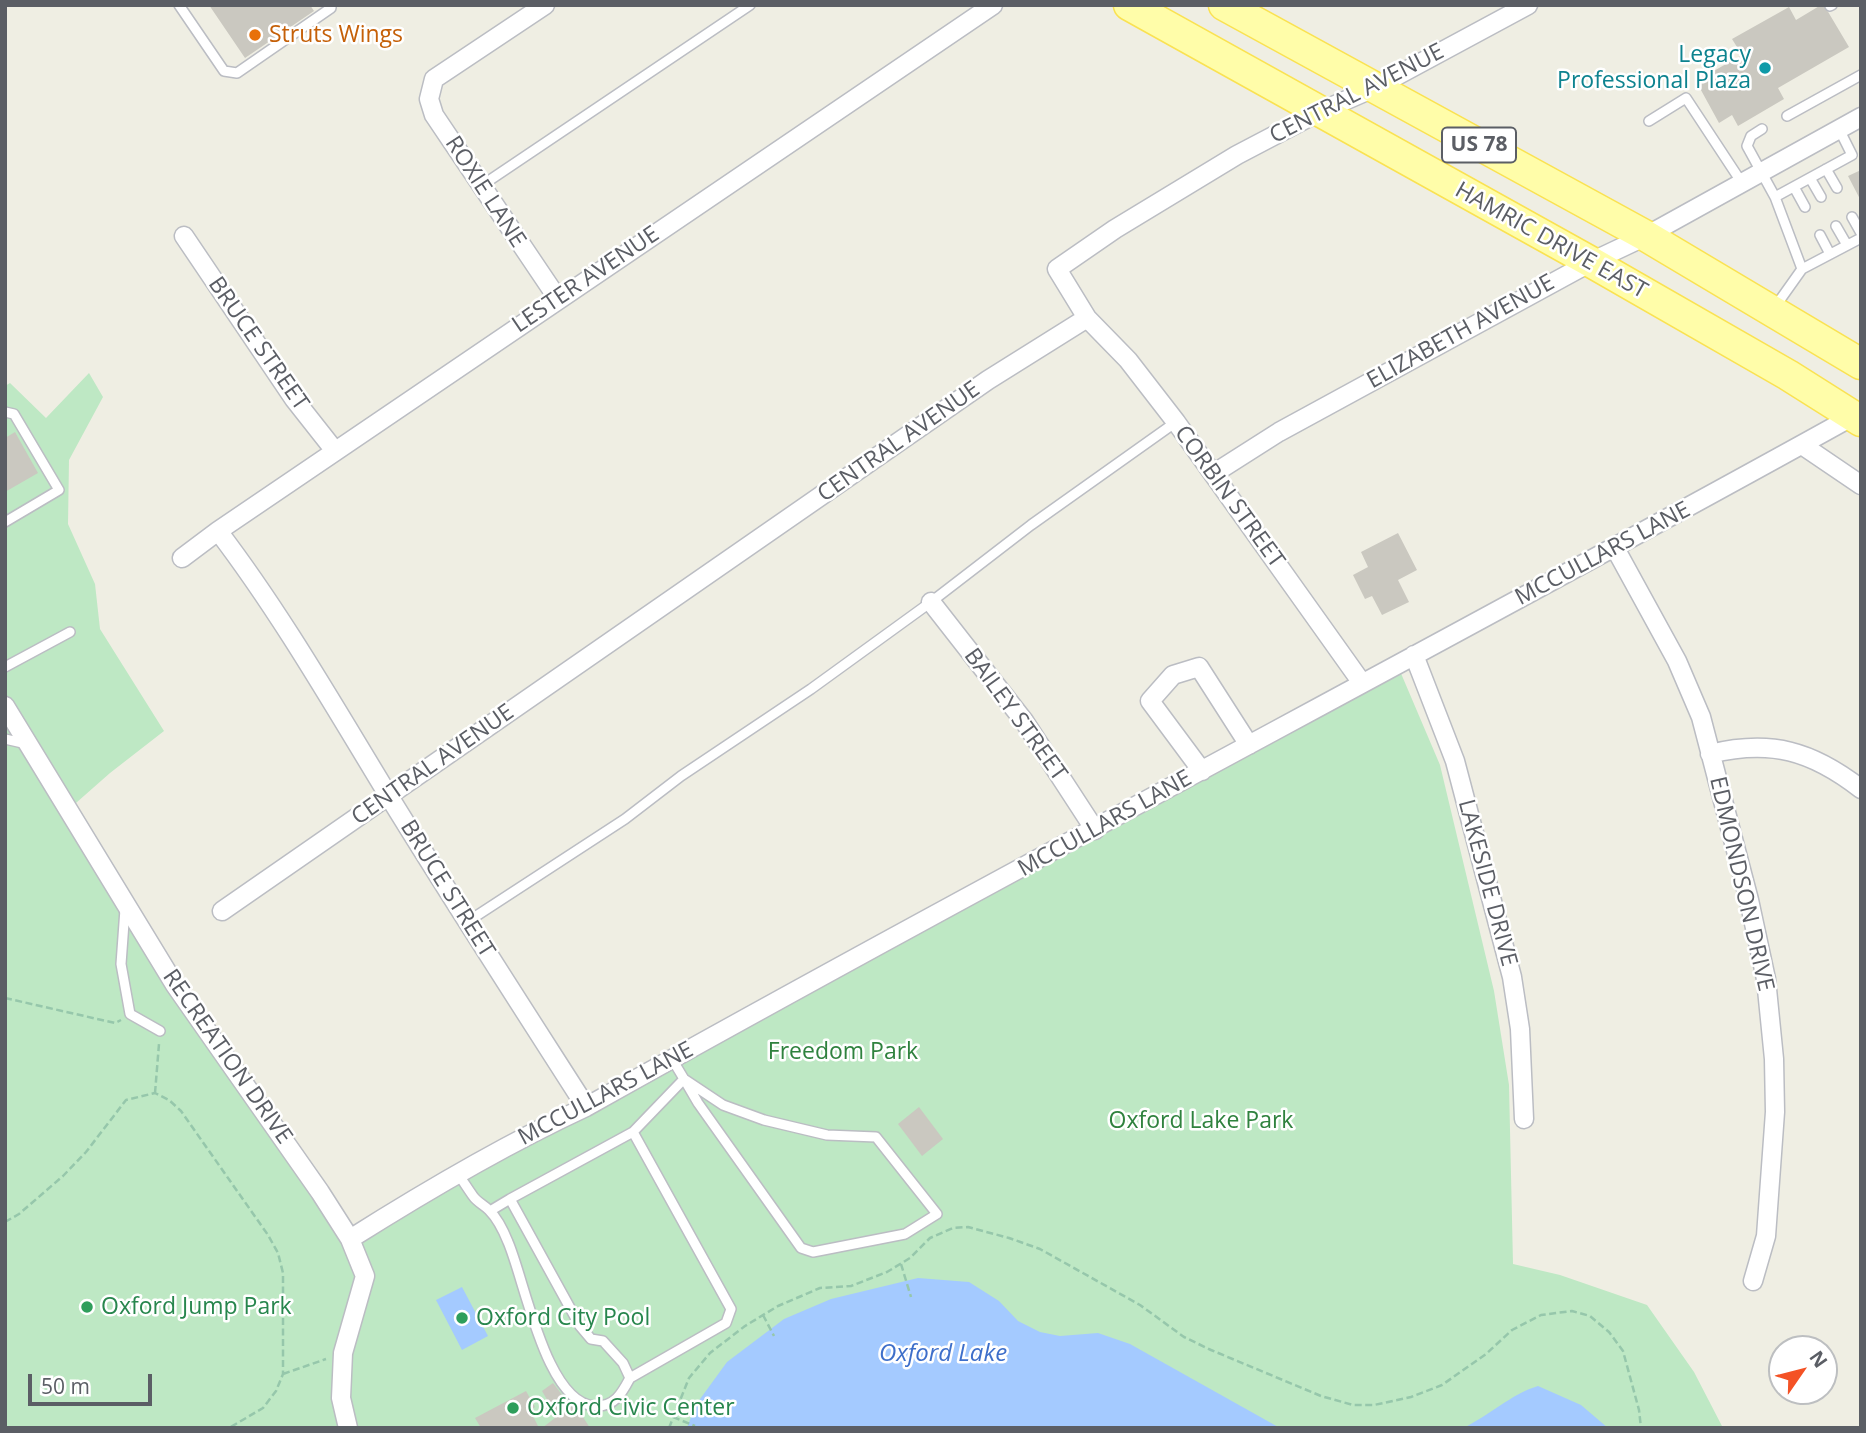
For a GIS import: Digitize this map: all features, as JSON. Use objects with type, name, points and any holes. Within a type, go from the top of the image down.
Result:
[{"type":"main road","name":"HAMRIC DRIVE EAST","points":[[1129,5],[1591,262],[1858,416]]},
{"type":"main road","name":"US 78","points":[[1224,5],[1646,236],[1861,364]]},
{"type":"street","name":"ROXIE LANE","points":[[545,5],[434,79],[429,99],[434,115],[558,299]]},
{"type":"street","name":"LESTER AVENUE","points":[[182,558],[335,451],[993,5]]},
{"type":"street","name":"CENTRAL AVENUE","points":[[222,911],[978,387],[1087,318],[1057,269],[1115,229],[1237,155],[1319,112],[1374,88],[1528,5]]},
{"type":"street","name":"ELIZABETH AVENUE","points":[[1213,474],[1279,432],[1591,262],[1646,236],[1861,117]]},
{"type":"street","name":"BRUCE STREET","points":[[184,236],[295,399],[335,451]]},
{"type":"street","name":"CORBIN STREET","points":[[1087,318],[1128,360],[1176,422],[1362,683]]},
{"type":"street","name":"MCCULLARS LANE","points":[[350,1239],[420,1194],[541,1128],[586,1107],[1362,683],[1858,416]]},
{"type":"street","points":[[1802,445],[1861,485]]},
{"type":"street","name":"BRUCE STREET","points":[[218,531],[339,713],[467,922],[586,1107]]},
{"type":"street","name":"EDMONDSON DRIVE","points":[[1615,548],[1686,680],[1700,717],[1766,979],[1773,1046],[1775,1112],[1766,1236],[1754,1281]]},
{"type":"street","name":"BAILEY STREET","points":[[931,602],[1024,721],[1095,830]]},
{"type":"street","name":"LAKESIDE DRIVE","points":[[1414,655],[1455,761],[1512,977],[1520,1029],[1524,1119]]},
{"type":"street","points":[[1202,771],[1150,701],[1173,674],[1199,667],[1249,745]]},
{"type":"street","name":"RECREATION DRIVE","points":[[5,706],[175,985],[350,1239],[365,1276],[343,1353],[341,1398],[348,1428]]},
{"type":"street","points":[[1710,754],[1746,747],[1796,752],[1825,764],[1861,789]]},
{"type":"lane","points":[[179,5],[224,71],[237,73],[331,8],[331,5]]},
{"type":"lane","points":[[481,187],[750,5]]},
{"type":"lane","points":[[1787,116],[1861,75]]},
{"type":"lane","points":[[1649,121],[1686,98],[1742,183]]},
{"type":"lane","points":[[1762,129],[1751,136],[1747,146],[1775,197],[1802,269]]},
{"type":"lane","points":[[1775,197],[1852,155],[1839,130]]},
{"type":"lane","points":[[1826,169],[1837,188]]},
{"type":"lane","points":[[1810,178],[1821,197]]},
{"type":"lane","points":[[1794,187],[1804,207]]},
{"type":"lane","points":[[1772,310],[1802,269],[1861,236],[1852,217]]},
{"type":"lane","points":[[1836,226],[1847,246]]},
{"type":"lane","points":[[1820,235],[1830,254]]},
{"type":"lane","points":[[5,412],[14,414],[59,490],[5,522]]},
{"type":"lane","points":[[467,922],[625,819],[681,776],[811,689],[1031,525],[1176,422]]},
{"type":"lane","points":[[5,667],[70,632]]},
{"type":"lane","points":[[5,739],[29,745]]},
{"type":"lane","points":[[125,904],[121,964],[130,1014],[160,1031]]},
{"type":"lane","points":[[672,1059],[698,1103],[801,1248],[813,1252],[905,1234],[937,1214],[876,1137],[827,1135],[764,1120],[723,1105],[684,1079]]},
{"type":"lane","points":[[490,1211],[633,1132],[684,1079]]},
{"type":"lane","points":[[458,1174],[475,1199],[490,1211],[512,1253],[549,1364],[564,1387],[585,1406],[602,1406],[620,1397],[630,1378],[726,1323],[731,1309],[633,1132]]},
{"type":"lane","points":[[510,1199],[580,1326],[591,1339],[603,1341],[623,1363],[630,1378]]},
{"type":"path","points":[[5,998],[115,1023],[130,1014]]},
{"type":"path","points":[[155,1093],[160,1031]]},
{"type":"path","points":[[5,1222],[19,1214],[63,1176],[86,1152],[126,1100],[155,1093],[169,1100],[181,1111],[268,1235],[278,1253],[283,1273],[283,1374],[276,1391],[262,1408],[229,1428]]},
{"type":"path","points":[[669,1428],[690,1378],[710,1353],[763,1315],[820,1288],[851,1286],[901,1264],[930,1238],[953,1228],[968,1227],[1040,1249],[1140,1305],[1184,1337],[1210,1350],[1321,1396],[1353,1405],[1374,1405],[1399,1400],[1442,1385],[1486,1354],[1512,1330],[1541,1315],[1572,1311],[1590,1316],[1609,1332],[1623,1351],[1639,1410],[1641,1428]]},
{"type":"path","points":[[901,1264],[911,1297]]},
{"type":"path","points":[[763,1315],[774,1336]]},
{"type":"path","points":[[283,1374],[343,1353]]},
{"type":"path","points":[[673,1416],[695,1426]]},
{"type":"green space","name":"Oxford Lake Park","points":[[89,373],[103,397],[69,460],[68,524],[95,584],[100,629],[164,731],[68,810],[350,1239],[1397,664],[1440,765],[1494,991],[1509,1085],[1513,1264],[1560,1275],[1647,1305],[1694,1372],[1723,1428],[5,1428],[5,386],[10,383],[46,418]]},
{"type":"water","name":"Oxford Lake","points":[[918,1278],[969,1282],[999,1301],[1018,1321],[1040,1332],[1060,1336],[1098,1333],[1130,1344],[1280,1428],[687,1428],[695,1406],[727,1362],[784,1319],[831,1299]]},
{"type":"water","name":"Oxford City Pool","points":[[462,1287],[488,1336],[462,1350],[436,1300]]},
{"type":"water","points":[[1538,1386],[1581,1405],[1608,1428],[1463,1428],[1519,1394]]},
{"type":"building","name":"Struts Wings","points":[[209,5],[310,5],[314,11],[245,58]]},
{"type":"building","name":"Legacy Professional Plaza","points":[[1824,5],[1849,47],[1778,88],[1784,99],[1738,126],[1732,115],[1719,123],[1696,81],[1742,55],[1732,39],[1789,7],[1796,20]]},
{"type":"building","points":[[1861,170],[1861,201],[1848,176]]},
{"type":"building","points":[[15,432],[38,473],[5,492],[5,438]]},
{"type":"building","points":[[1398,533],[1417,570],[1398,580],[1409,602],[1382,615],[1372,596],[1365,599],[1353,575],[1368,567],[1361,552]]},
{"type":"building","points":[[919,1107],[943,1139],[922,1156],[898,1124]]},
{"type":"building","name":"Oxford Civic Center","points":[[553,1383],[570,1405],[574,1403],[590,1428],[542,1428],[555,1418],[542,1391]]},
{"type":"building","name":"Oxford Civic Center","points":[[526,1391],[535,1407],[530,1410],[539,1428],[481,1428],[475,1418]]},
{"type":"place","name":"Struts Wings","points":[[255,35]]},
{"type":"place","name":"Legacy Professional Plaza","points":[[1765,68]]},
{"type":"place","name":"Oxford Jump Park","points":[[87,1307]]},
{"type":"place","name":"Oxford City Pool","points":[[462,1318]]},
{"type":"place","name":"Oxford Civic Center","points":[[513,1408]]},
{"type":"park label","name":"Freedom Park","points":[[843,1052]]}]
